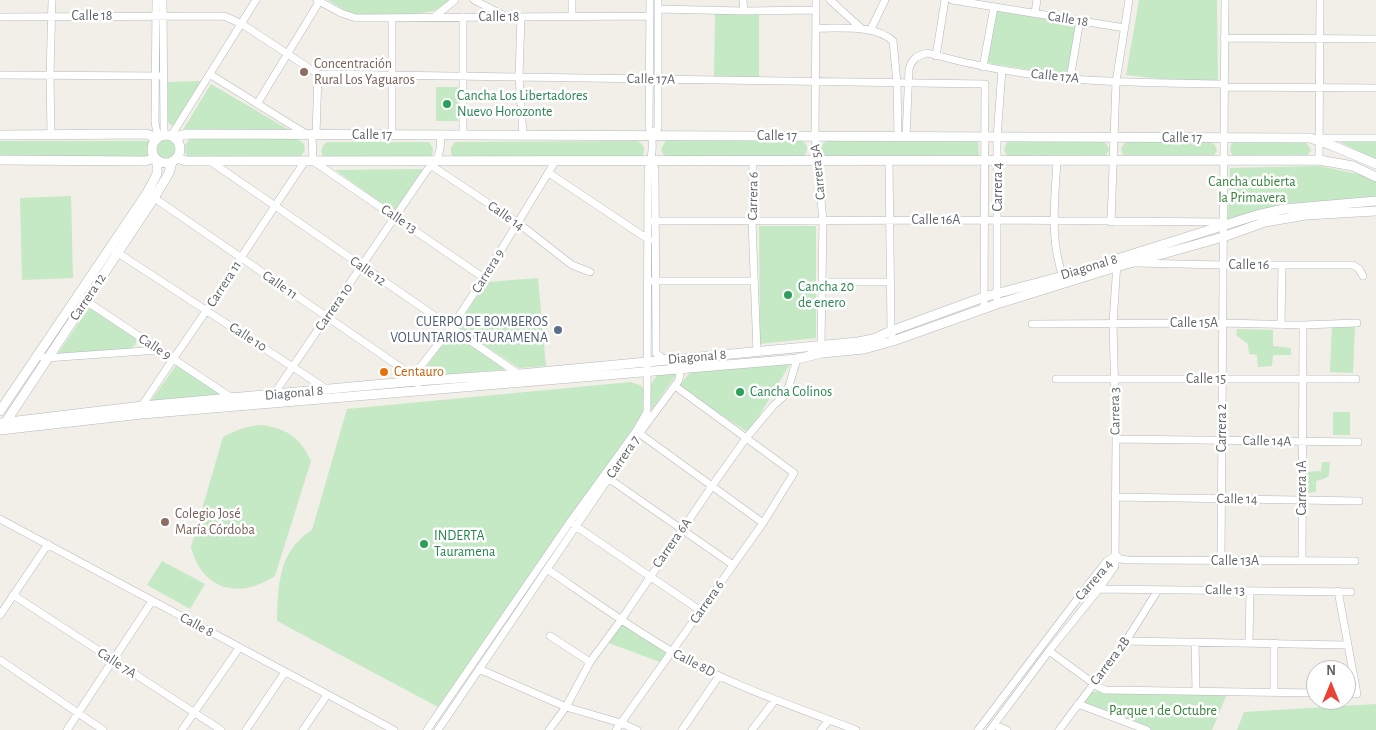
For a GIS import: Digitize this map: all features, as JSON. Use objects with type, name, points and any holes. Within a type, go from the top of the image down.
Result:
[{"type":"street","points":[[51,135],[52,0]]},
{"type":"street","points":[[156,0],[160,16],[164,76],[164,138]]},
{"type":"street","points":[[163,0],[160,16],[156,75],[156,122],[164,138]]},
{"type":"street","points":[[164,138],[178,141],[180,148],[175,160],[163,163],[156,159],[152,149],[164,138],[211,75],[256,0]]},
{"type":"street","points":[[434,17],[455,0]]},
{"type":"street","points":[[474,0],[506,17]]},
{"type":"street","points":[[572,0],[572,16]]},
{"type":"street","name":"Carrera 7","points":[[438,730],[577,527],[638,432],[647,412],[647,366],[652,281],[652,222],[648,169],[652,160],[648,79],[650,0]]},
{"type":"street","name":"Carrera 7","points":[[652,135],[658,128],[658,0]]},
{"type":"street","points":[[743,0],[744,10]]},
{"type":"street","name":"Carrera 5A","points":[[816,0],[815,136],[823,221],[821,345]]},
{"type":"street","points":[[871,29],[885,0]]},
{"type":"street","points":[[902,136],[909,69],[912,61],[918,55],[936,56],[945,0]]},
{"type":"street","name":"Calle 18","points":[[952,0],[1125,28]]},
{"type":"street","points":[[1035,13],[1037,0]]},
{"type":"street","points":[[1111,222],[1116,82],[1129,0]]},
{"type":"street","points":[[1223,223],[1225,0]]},
{"type":"street","points":[[1319,160],[1320,0]]},
{"type":"street","points":[[257,104],[318,1]]},
{"type":"street","name":"Calle 18","points":[[318,1],[348,16],[392,18],[650,16]]},
{"type":"street","points":[[833,1],[862,29]]},
{"type":"street","points":[[983,67],[994,7]]},
{"type":"street","points":[[658,9],[816,10]]},
{"type":"street","name":"Calle 18","points":[[0,17],[224,16],[242,24],[318,74]]},
{"type":"street","points":[[463,17],[463,135]]},
{"type":"street","points":[[521,17],[519,77],[523,135]]},
{"type":"street","points":[[392,18],[392,135]]},
{"type":"street","points":[[1070,79],[1080,20]]},
{"type":"street","points":[[816,28],[871,29],[894,41],[902,136]]},
{"type":"street","points":[[1224,38],[1376,39]]},
{"type":"street","name":"Calle 17A","points":[[936,56],[983,67],[1070,79],[1224,85]]},
{"type":"street","name":"Carrera 4","points":[[997,304],[998,137],[1002,70]]},
{"type":"street","points":[[309,161],[318,74]]},
{"type":"street","name":"Calle 17A","points":[[318,74],[985,84],[984,137]]},
{"type":"street","points":[[0,75],[164,76]]},
{"type":"street","points":[[211,75],[311,135]]},
{"type":"street","points":[[1224,85],[1376,88]]},
{"type":"street","name":"Calle 17","points":[[0,135],[146,134],[164,138],[187,134],[1310,138],[1319,139],[1376,164]]},
{"type":"street","name":"Carrera 10","points":[[274,399],[293,367],[434,163],[440,153],[440,135]]},
{"type":"street","points":[[984,137],[984,309]]},
{"type":"street","points":[[1319,139],[1376,138]]},
{"type":"street","points":[[0,160],[145,162],[156,159]]},
{"type":"street","name":"Carrera 12","points":[[151,196],[157,174],[156,159]]},
{"type":"street","name":"Calle 17","points":[[175,160],[434,163],[556,160],[1319,160],[1353,166],[1376,177]]},
{"type":"street","name":"Carrera 12","points":[[0,411],[42,357],[151,196],[166,178],[175,160]]},
{"type":"street","name":"Carrera 9","points":[[417,383],[556,160]]},
{"type":"street","name":"Carrera 6","points":[[753,160],[752,221],[757,352]]},
{"type":"street","points":[[889,160],[891,331],[893,341]]},
{"type":"street","points":[[1057,160],[1055,241],[1058,260],[1065,280]]},
{"type":"street","name":"Calle 12","points":[[210,161],[520,378]]},
{"type":"street","name":"Carrera 11","points":[[142,410],[172,359],[241,258],[274,205],[309,161]]},
{"type":"street","name":"Calle 13","points":[[309,161],[396,217],[484,278]]},
{"type":"street","name":"Calle 14","points":[[434,163],[578,268],[590,272]]},
{"type":"street","points":[[549,173],[649,240]]},
{"type":"street","name":"Calle 11","points":[[151,196],[327,317],[417,383]]},
{"type":"street","name":"Diagonal 8","points":[[142,410],[328,394],[417,383],[520,378],[647,366],[679,368],[797,359],[822,353],[864,349],[893,341],[1223,223],[1284,209],[1376,201]]},
{"type":"street","name":"Diagonal 8","points":[[1117,262],[1129,263],[1223,237],[1278,219],[1306,215],[1376,211]]},
{"type":"street","name":"Calle 16A","points":[[652,222],[998,220],[1223,223]]},
{"type":"street","name":"Carrera 7","points":[[427,730],[570,522],[679,380],[679,368],[675,363],[662,358],[656,353],[649,240],[652,222]]},
{"type":"street","name":"Carrera 2","points":[[1221,561],[1223,223]]},
{"type":"street","name":"Calle 10","points":[[114,250],[293,367],[328,394]]},
{"type":"street","name":"Carrera 3","points":[[1116,556],[1116,439],[1113,323],[1117,262]]},
{"type":"street","name":"Calle 16","points":[[1129,263],[1223,266],[1353,265],[1359,269],[1363,276]]},
{"type":"street","points":[[1281,325],[1282,266]]},
{"type":"street","name":"Diagonal 8","points":[[647,366],[668,359],[757,352],[873,339],[997,293],[1065,280]]},
{"type":"street","points":[[652,281],[754,281]]},
{"type":"street","points":[[822,282],[890,282]]},
{"type":"street","name":"Calle 9","points":[[82,299],[232,398]]},
{"type":"street","name":"Calle 15A","points":[[1032,324],[1223,322],[1303,325],[1357,323]]},
{"type":"street","name":"Carrera 1A","points":[[1302,561],[1303,325]]},
{"type":"street","points":[[130,352],[138,346],[138,336]]},
{"type":"street","points":[[42,357],[158,350]]},
{"type":"street","name":"Carrera 12","points":[[1,426],[42,357]]},
{"type":"street","name":"Carrera 6A","points":[[549,730],[566,707],[590,662],[621,620],[712,486],[746,438],[783,397],[789,386],[797,359]]},
{"type":"street","name":"Calle 15","points":[[1056,379],[1356,379]]},
{"type":"street","points":[[674,386],[746,438]]},
{"type":"street","name":"Diagonal 8","points":[[1,426],[232,398],[274,399]]},
{"type":"street","points":[[638,432],[763,523]]},
{"type":"street","name":"Carrera 6","points":[[616,730],[763,523],[794,472],[746,438]]},
{"type":"street","name":"Calle 14A","points":[[1116,439],[1358,442]]},
{"type":"street","points":[[608,478],[733,565]]},
{"type":"street","name":"Calle 14","points":[[1115,496],[1359,500]]},
{"type":"street","name":"Calle 8","points":[[0,518],[394,730]]},
{"type":"street","points":[[570,522],[701,611]]},
{"type":"street","points":[[0,615],[48,544]]},
{"type":"street","name":"Carrera 4","points":[[992,728],[1049,651],[1099,589],[1115,566],[1116,556]]},
{"type":"street","name":"Carrera 4","points":[[978,730],[1082,592],[1107,561],[1116,556]]},
{"type":"street","name":"Calle 13A","points":[[1116,556],[1120,559],[1128,560],[1355,561]]},
{"type":"street","name":"Calle 8D","points":[[547,569],[621,620],[672,652],[719,676],[856,730]]},
{"type":"street","name":"Calle 13","points":[[1099,589],[1351,592]]},
{"type":"street","name":"Carrera 2B","points":[[1059,730],[1093,682],[1126,641],[1158,590]]},
{"type":"street","points":[[1249,643],[1250,590]]},
{"type":"street","points":[[1338,591],[1350,660]]},
{"type":"street","name":"Calle 7A","points":[[13,594],[221,730]]},
{"type":"street","points":[[67,730],[152,601]]},
{"type":"street","points":[[550,636],[590,662]]},
{"type":"street","points":[[1126,641],[1347,645]]},
{"type":"street","points":[[1195,642],[1196,691]]},
{"type":"street","points":[[1274,643],[1274,692]]},
{"type":"street","points":[[182,730],[239,648]]},
{"type":"street","points":[[1049,651],[1105,690],[1306,693]]},
{"type":"street","points":[[0,660],[103,730]]},
{"type":"street","points":[[479,669],[566,707],[621,723],[637,730]]},
{"type":"street","points":[[246,730],[284,672]]},
{"type":"street","points":[[682,730],[719,676]]},
{"type":"street","points":[[303,730],[326,695]]},
{"type":"street","points":[[752,730],[776,700]]},
{"type":"street","points":[[1078,704],[1143,729]]},
{"type":"street","points":[[821,730],[829,720]]},
{"type":"street","points":[[992,728],[1007,730]]},
{"type":"green space","points":[[328,0],[450,0],[434,11],[399,16],[351,14]]},
{"type":"green space","points":[[1139,0],[1217,0],[1218,82],[1179,81],[1126,75]]},
{"type":"green space","points":[[995,9],[1078,22],[1070,76],[986,63]]},
{"type":"green space","points":[[715,14],[759,14],[759,77],[714,77]]},
{"type":"green space","points":[[201,81],[176,126],[171,125],[168,122],[168,82]]},
{"type":"green space","points":[[211,84],[291,131],[181,133]]},
{"type":"green space","name":"Cancha Los Libertadores Nuevo Horozonte","points":[[436,87],[458,87],[458,121],[436,121]]},
{"type":"green space","points":[[190,139],[298,139],[304,144],[305,150],[300,158],[188,157],[185,148],[186,143]]},
{"type":"green space","points":[[166,140],[172,143],[175,149],[172,155],[166,158],[160,155],[157,149],[160,143]]},
{"type":"green space","points":[[667,140],[800,140],[805,143],[807,149],[804,156],[667,157],[661,149]]},
{"type":"green space","points":[[978,140],[979,157],[826,158],[821,150],[822,145],[826,141]]},
{"type":"green space","points":[[1103,140],[1110,149],[1105,156],[1010,157],[1004,150],[1007,142],[1010,141]]},
{"type":"green space","points":[[0,141],[149,141],[152,144],[152,156],[0,160]]},
{"type":"green space","points":[[638,141],[643,145],[644,150],[640,159],[455,160],[451,151],[455,142]]},
{"type":"green space","points":[[1235,141],[1306,142],[1311,150],[1306,157],[1233,157],[1230,150],[1231,145]]},
{"type":"green space","points":[[1338,141],[1376,141],[1376,160]]},
{"type":"green space","points":[[328,142],[429,142],[433,152],[430,159],[326,160],[322,151],[324,144]]},
{"type":"green space","points":[[1128,142],[1211,142],[1217,150],[1213,157],[1125,158],[1121,148]]},
{"type":"green space","name":"Cancha cubierta la Primavera","points":[[1320,166],[1367,176],[1376,181],[1376,196],[1281,204],[1228,220],[1230,168]]},
{"type":"green space","points":[[424,169],[394,212],[335,170]]},
{"type":"green space","points":[[71,196],[73,278],[22,280],[20,198]]},
{"type":"green space","name":"Cancha 20 de enero","points":[[759,226],[816,226],[816,338],[760,344]]},
{"type":"green space","points":[[538,278],[546,366],[519,368],[456,327],[487,282]]},
{"type":"green space","points":[[89,308],[136,337],[135,346],[129,349],[56,356]]},
{"type":"green space","points":[[1332,325],[1355,326],[1353,373],[1330,372]]},
{"type":"green space","points":[[1237,329],[1273,330],[1273,346],[1291,348],[1291,355],[1273,355],[1272,366],[1258,367],[1257,355],[1249,354],[1248,344],[1236,335]]},
{"type":"green space","points":[[453,331],[510,369],[420,377]]},
{"type":"green space","points":[[177,364],[223,395],[150,402]]},
{"type":"green space","points":[[790,364],[749,433],[678,387],[692,370]]},
{"type":"green space","points":[[676,373],[650,412],[651,384],[657,375]]},
{"type":"green space","name":"INDERTA Tauramena","points":[[631,382],[642,386],[646,395],[644,414],[438,707],[277,621],[278,595],[282,570],[292,548],[312,530],[347,409]]},
{"type":"green space","points":[[1333,412],[1350,412],[1350,435],[1333,435]]},
{"type":"green space","points":[[262,425],[279,429],[292,436],[302,446],[311,461],[275,576],[248,588],[224,587],[204,573],[196,562],[191,547],[223,437],[251,426]]},
{"type":"green space","points":[[1322,462],[1330,462],[1329,475],[1316,481],[1316,492],[1304,493],[1305,472],[1321,471]]},
{"type":"green space","points":[[162,561],[205,584],[190,609],[147,585]]},
{"type":"green space","points":[[621,622],[666,653],[660,662],[606,642]]},
{"type":"green space","name":"Parque 1 de Octubre","points":[[1105,690],[1227,694],[1212,730],[1152,730],[1078,704],[1086,693]]},
{"type":"green space","points":[[1376,704],[1376,730],[1237,730],[1244,712],[1306,708],[1306,710],[1356,710],[1356,705]]},
{"type":"place","name":"Concentración Rural Los Yaguaros","points":[[304,72]]},
{"type":"place","name":"Cancha Los Libertadores Nuevo Horozonte","points":[[447,104]]},
{"type":"place","name":"Cancha 20 de enero","points":[[788,295]]},
{"type":"place","name":"CUERPO DE BOMBEROS VOLUNTARIOS TAURAMENA","points":[[558,330]]},
{"type":"place","name":"Centauro","points":[[384,372]]},
{"type":"place","name":"Cancha Colinos","points":[[740,392]]},
{"type":"place","name":"Colegio José María Córdoba","points":[[165,522]]},
{"type":"place","name":"INDERTA Tauramena","points":[[424,544]]}]
